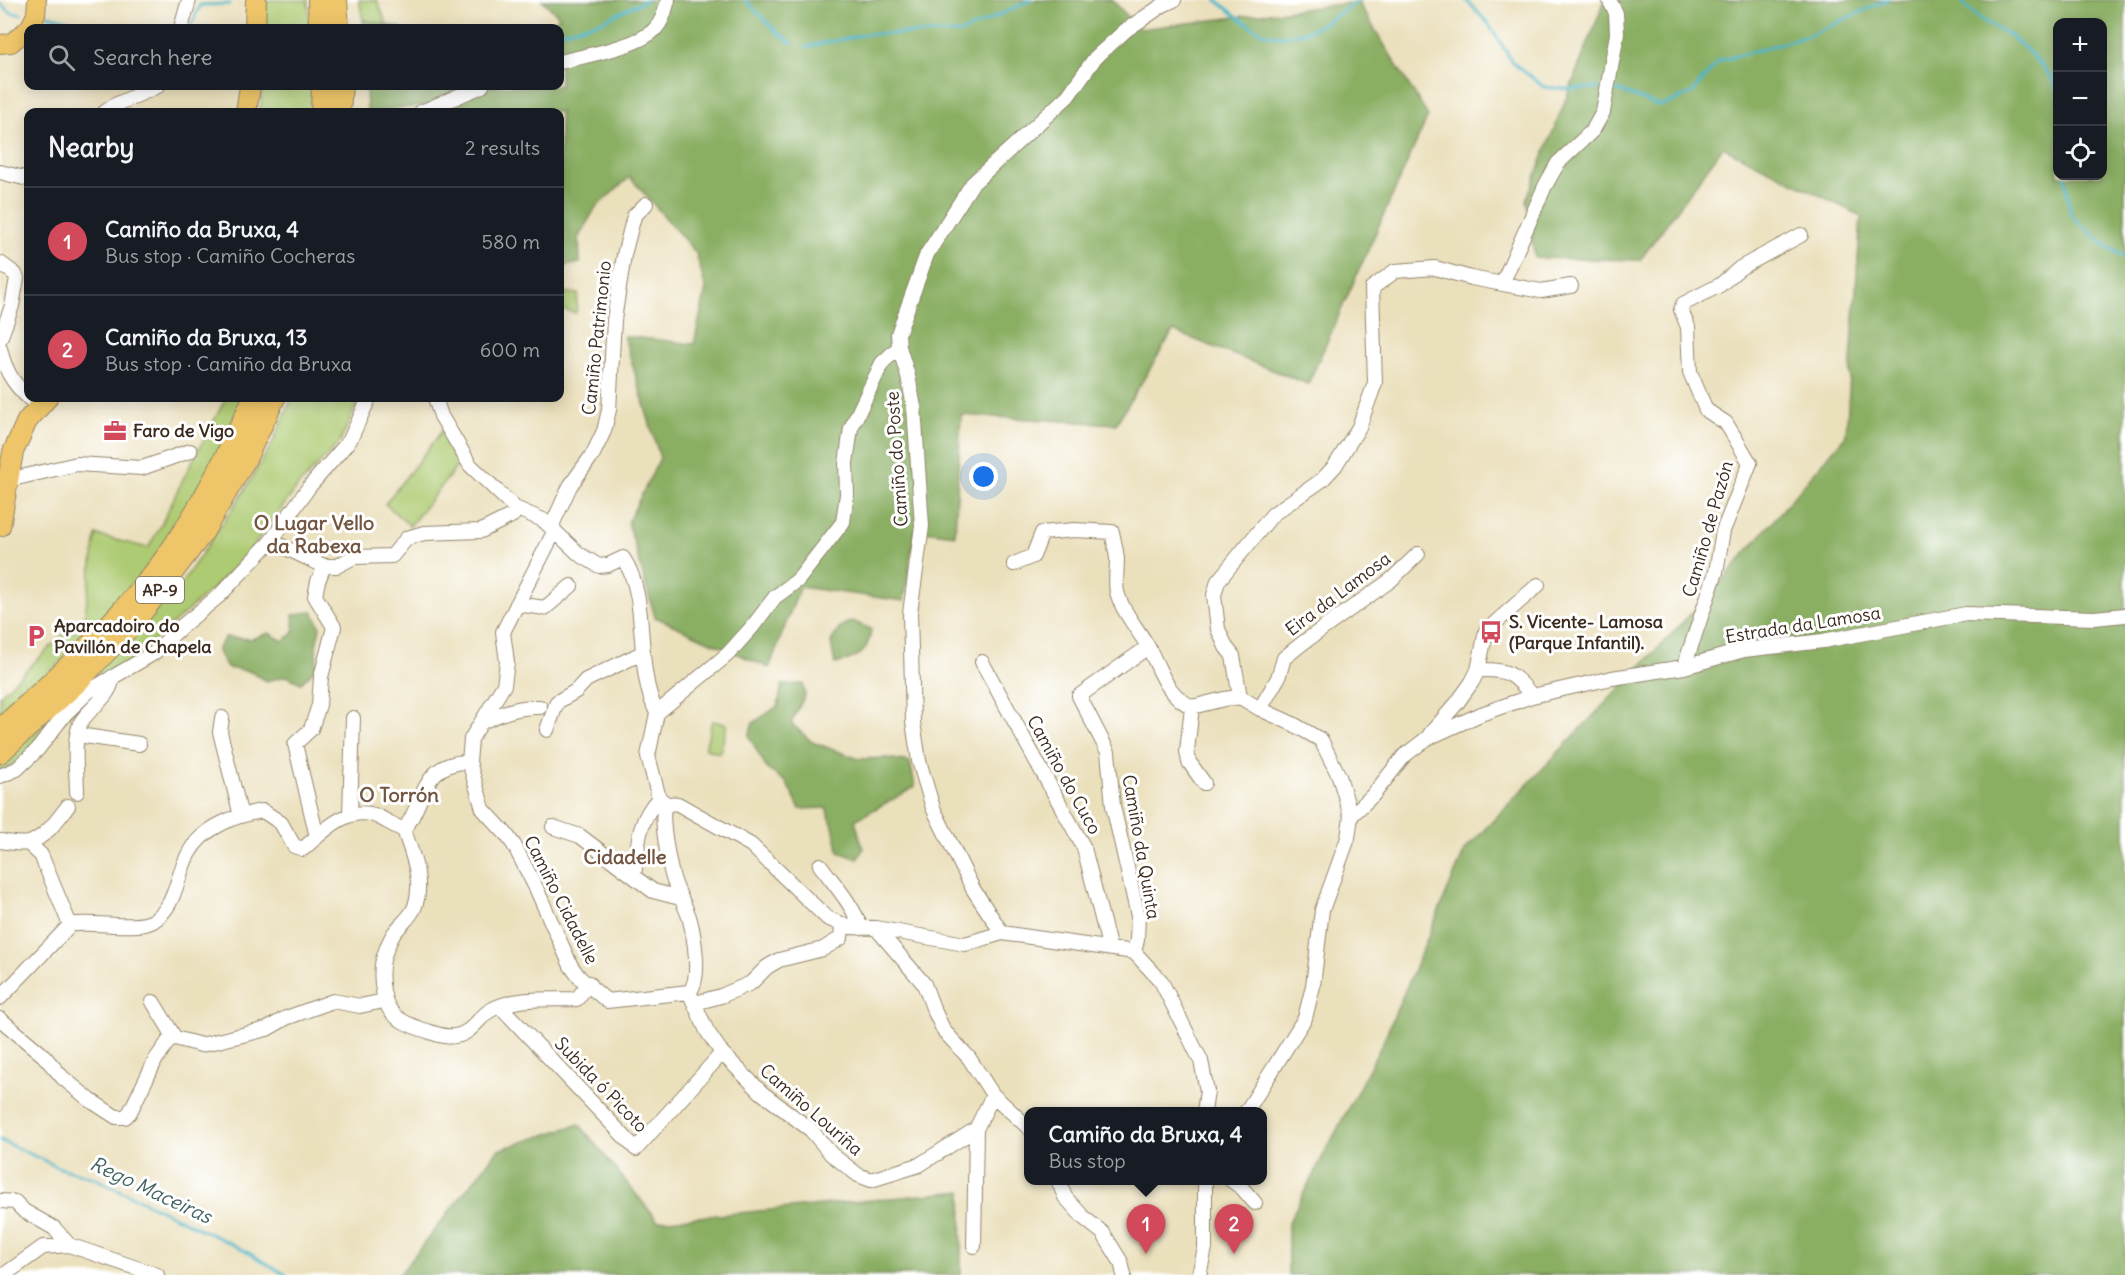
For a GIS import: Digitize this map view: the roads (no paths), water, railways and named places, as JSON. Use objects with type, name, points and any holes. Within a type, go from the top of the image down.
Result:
[{"type":"highway","points":[[255,24],[256,0]]},
{"type":"highway","points":[[318,0],[319,24]]},
{"type":"highway","points":[[337,0],[339,24]]},
{"type":"highway","points":[[247,108],[249,90]]},
{"type":"highway","points":[[321,108],[322,90]]},
{"type":"highway","points":[[340,108],[342,90]]},
{"type":"highway","points":[[0,526],[13,452],[27,421],[43,402]]},
{"type":"highway","name":"AP-9","points":[[2,728],[106,628],[150,578],[184,529],[233,443],[251,402]]},
{"type":"highway","name":"AP-9","points":[[1,752],[77,682],[135,622],[203,533],[246,459],[273,402]]},
{"type":"main road","points":[[32,24],[36,15],[37,0]]},
{"type":"main road","points":[[0,44],[11,43],[24,33]]},
{"type":"street","points":[[182,24],[189,0]]},
{"type":"street","points":[[564,61],[599,53],[652,33],[665,15],[668,0]]},
{"type":"street","name":"Camiño do Poste","points":[[1002,933],[974,890],[933,808],[919,760],[913,722],[910,613],[922,526],[914,407],[899,347],[898,334],[927,254],[972,184],[1068,96],[1095,58],[1126,30],[1174,0]]},
{"type":"street","points":[[1502,284],[1545,186],[1558,163],[1593,130],[1603,112],[1617,34],[1616,13],[1609,0]]},
{"type":"street","points":[[111,108],[149,90]]},
{"type":"street","points":[[430,108],[473,90]]},
{"type":"street","points":[[0,172],[24,178]]},
{"type":"street","name":"Camiño Patrimonio","points":[[469,762],[471,739],[504,685],[507,662],[503,632],[554,532],[553,523],[570,486],[604,432],[609,410],[614,320],[624,255],[633,216],[646,204]]},
{"type":"street","name":"Camiño de Pazón","points":[[1684,667],[1716,572],[1723,531],[1750,463],[1726,423],[1706,410],[1690,372],[1688,327],[1682,308],[1683,304],[1720,285],[1740,268],[1801,235]]},
{"type":"street","points":[[0,263],[17,278],[12,306],[0,339]]},
{"type":"street","points":[[1240,698],[1233,656],[1218,629],[1214,595],[1218,582],[1273,514],[1322,480],[1335,466],[1359,428],[1375,384],[1372,288],[1395,271],[1435,268],[1471,278],[1541,291],[1571,286]]},
{"type":"street","points":[[657,713],[728,654],[775,597],[798,580],[843,522],[847,494],[846,463],[851,428],[882,363],[899,347]]},
{"type":"street","points":[[0,348],[5,368],[18,389],[24,392]]},
{"type":"street","points":[[0,776],[17,769],[38,749],[65,714],[89,691],[154,653],[220,595],[271,541],[309,487],[350,440],[367,402]]},
{"type":"street","points":[[436,402],[441,416],[470,465],[515,508],[550,524],[554,532],[579,554],[599,566],[608,566],[623,558],[630,568],[635,584],[642,653],[651,701],[657,713],[648,756],[664,801],[663,812],[670,865],[680,898],[689,916],[696,955],[692,997],[721,996],[751,983],[767,967],[779,960],[823,949],[841,938],[842,925]]},
{"type":"street","points":[[8,480],[77,464],[142,468],[190,452]]},
{"type":"street","points":[[271,541],[324,566],[337,566],[354,557],[392,556],[407,538],[424,533],[481,531],[513,515]]},
{"type":"street","points":[[1014,564],[1033,556],[1042,533],[1074,530],[1112,532],[1117,557],[1117,591],[1169,689],[1183,703],[1192,707],[1224,699],[1240,698],[1293,724],[1321,740],[1339,777],[1351,816],[1348,838],[1322,910],[1313,986],[1305,1018],[1249,1107]]},
{"type":"street","name":"Eira da Lamosa","points":[[1260,709],[1278,678],[1284,658],[1391,580],[1418,554]]},
{"type":"street","points":[[317,837],[295,744],[311,729],[320,705],[321,677],[334,627],[315,596],[324,566]]},
{"type":"street","points":[[1425,739],[1457,703],[1478,670],[1486,631],[1538,585]]},
{"type":"street","points":[[517,604],[545,608],[571,586]]},
{"type":"street","name":"Estrada da Lamosa","points":[[1351,816],[1373,795],[1404,756],[1425,739],[1481,714],[1532,696],[1612,678],[1684,667],[1744,650],[1823,641],[1966,615],[2094,618],[2125,615]]},
{"type":"street","name":"Camiño da Quinta","points":[[1134,951],[1138,916],[1113,806],[1108,752],[1079,696],[1148,647]]},
{"type":"street","points":[[547,730],[557,702],[576,691],[586,680],[642,653]]},
{"type":"street","name":"Camiño do Cuco","points":[[982,662],[1084,848],[1109,946]]},
{"type":"street","points":[[1478,670],[1501,669],[1518,678],[1532,696]]},
{"type":"street","points":[[77,792],[78,735],[81,723],[113,683],[112,677]]},
{"type":"street","points":[[481,722],[511,710],[527,706],[540,707]]},
{"type":"street","points":[[1192,707],[1187,751],[1189,762],[1204,783]]},
{"type":"street","points":[[222,718],[220,732],[241,816]]},
{"type":"street","points":[[350,814],[353,718]]},
{"type":"street","points":[[78,735],[140,744]]},
{"type":"street","points":[[404,831],[423,793],[438,770],[454,762],[469,762]]},
{"type":"street","name":"Camiño Cidadelle","points":[[469,762],[483,809],[513,845],[536,888],[571,966],[579,977],[589,983],[607,1001],[692,997]]},
{"type":"street","points":[[634,876],[640,829],[647,810],[664,801],[678,804],[751,845],[827,918],[842,925],[876,928],[965,944],[1002,933],[1134,951],[1161,981],[1201,1061],[1207,1091],[1205,1107]]},
{"type":"street","points":[[0,841],[28,843],[55,824],[68,806]]},
{"type":"street","points":[[0,998],[70,925],[83,922],[138,925],[151,922],[165,912],[189,852],[210,830],[241,816],[263,812],[280,823],[294,846],[303,849],[331,825],[350,814],[372,814],[404,831],[415,862],[418,885],[415,907],[392,936],[381,973],[384,1001],[393,1016],[408,1025],[442,1036],[455,1036],[469,1030],[489,1011],[500,1006],[516,1001],[577,999],[589,983]]},
{"type":"street","points":[[553,826],[580,836],[653,891],[680,898]]},
{"type":"street","points":[[28,843],[41,855],[70,925]]},
{"type":"street","points":[[820,865],[858,918],[861,928]]},
{"type":"street","points":[[876,928],[924,984],[944,1031],[969,1058],[993,1095],[1024,1123]]},
{"type":"street","name":"Camiño Louriña","points":[[692,997],[707,1031],[722,1053],[762,1093],[811,1130],[831,1154],[858,1175],[871,1180],[919,1165],[976,1129]]},
{"type":"street","points":[[0,1018],[43,1055],[63,1078],[107,1112],[120,1118],[130,1112],[166,1042],[175,1038],[201,1045],[267,1029],[286,1018],[333,1000],[360,1006],[384,1001]]},
{"type":"street","points":[[153,1002],[175,1038]]},
{"type":"street","name":"Subida ó Picoto","points":[[500,1006],[636,1149],[722,1053]]},
{"type":"street","points":[[974,1246],[976,1129],[993,1095]]},
{"type":"street","points":[[1060,1185],[1065,1197],[1084,1218],[1103,1233],[1121,1262],[1124,1275]]},
{"type":"street","points":[[1199,1275],[1205,1248],[1204,1185]]},
{"type":"street","points":[[1238,1185],[1255,1203]]},
{"type":"street","points":[[0,1200],[15,1202],[24,1211],[54,1228],[69,1245]]},
{"type":"street","points":[[4,1275],[43,1247],[69,1245],[157,1275]]},
{"type":"waterway","points":[[564,31],[600,22],[646,0]]},
{"type":"waterway","points":[[745,0],[778,33],[792,43]]},
{"type":"waterway","points":[[806,47],[867,34],[961,33],[1031,0]]},
{"type":"waterway","points":[[1216,0],[1255,29],[1279,36],[1316,28],[1359,0]]},
{"type":"waterway","points":[[1466,0],[1488,23],[1513,63],[1544,87],[1599,88]]},
{"type":"waterway","points":[[1614,89],[1656,105],[1664,105],[1692,93],[1719,61],[1808,36],[1887,0]]},
{"type":"waterway","points":[[1961,0],[1976,15],[2028,51],[2053,81]]},
{"type":"waterway","points":[[0,4],[12,13],[21,14]]},
{"type":"waterway","points":[[192,24],[200,5],[230,4]]},
{"type":"waterway","points":[[48,15],[83,24]]},
{"type":"waterway","points":[[2066,180],[2071,215],[2106,246],[2125,257]]},
{"type":"waterway","name":"Rego Maceiras","points":[[0,1140],[60,1168],[94,1178],[242,1249],[286,1275]]},
{"type":"place","name":"Faro de Vigo","points":[[115,431]]},
{"type":"place","name":"S. Vicente- Lamosa (Parque Infantil).","points":[[1491,632]]},
{"type":"place","name":"Aparcadoiro do Pavillón de Chapela","points":[[36,636]]},
{"type":"place","name":"Camiño da Bruxa, 4","points":[[1146,1254]]},
{"type":"place","name":"Camiño da Bruxa, 13","points":[[1234,1254]]},
{"type":"district","name":"O Lugar Vello da Rabexa","points":[[314,534]]},
{"type":"district","name":"O Torrón","points":[[399,795]]},
{"type":"district","name":"Cidadelle","points":[[625,857]]}]
